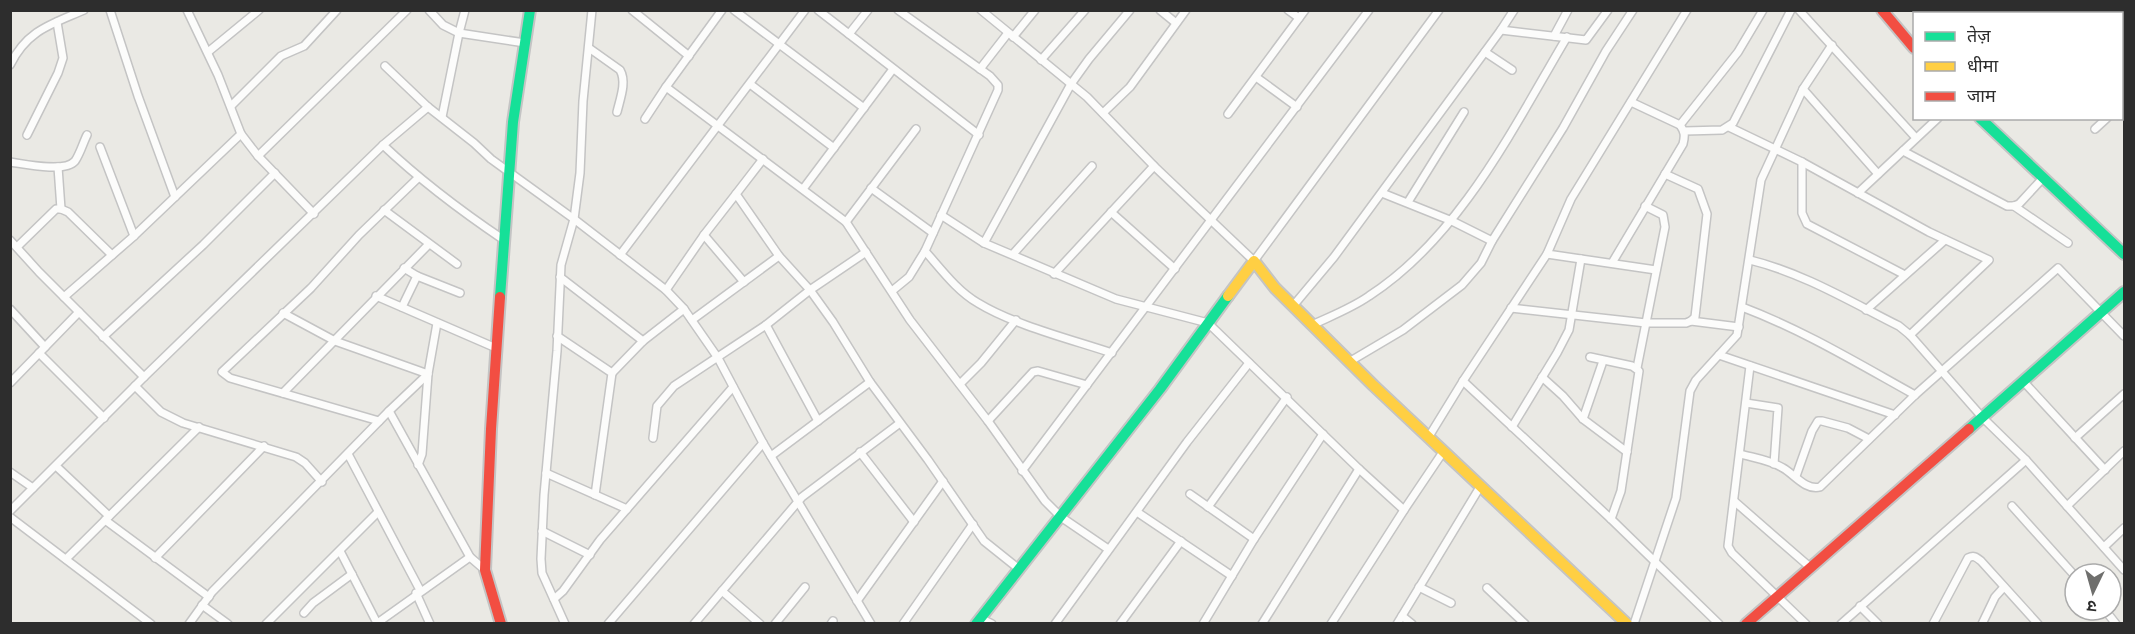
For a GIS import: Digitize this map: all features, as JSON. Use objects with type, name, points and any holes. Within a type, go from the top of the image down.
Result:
[{"type":"street","points":[[10,65],[14,57],[40,29],[84,10]]},
{"type":"street","points":[[110,10],[138,96],[175,196]]},
{"type":"street","points":[[187,10],[231,106],[241,134],[258,156],[314,214]]},
{"type":"street","points":[[207,52],[259,10]]},
{"type":"street","points":[[231,106],[281,56],[304,45],[337,10]]},
{"type":"street","points":[[258,156],[407,10]]},
{"type":"street","points":[[429,10],[443,25],[459,33],[525,43]]},
{"type":"street","points":[[442,117],[465,10]]},
{"type":"street","points":[[501,624],[485,570],[496,348],[513,122],[530,10]]},
{"type":"street","points":[[565,624],[542,573],[542,531],[561,265],[574,219],[580,173],[592,10]]},
{"type":"street","points":[[632,10],[689,56]]},
{"type":"street","points":[[645,119],[722,10]]},
{"type":"street","points":[[734,10],[864,108]]},
{"type":"street","points":[[620,255],[805,10]]},
{"type":"street","points":[[818,10],[979,135]]},
{"type":"street","points":[[849,34],[868,10]]},
{"type":"street","points":[[892,291],[909,277],[925,251],[998,90],[998,85],[990,76],[898,10]]},
{"type":"street","points":[[981,10],[1103,113],[1154,166],[1254,261],[1275,288],[1349,362],[1627,624]]},
{"type":"street","points":[[980,69],[1035,10]]},
{"type":"street","points":[[1041,60],[1085,10]]},
{"type":"street","points":[[984,243],[1071,84],[1130,10]]},
{"type":"street","points":[[1161,10],[1176,23]]},
{"type":"street","points":[[1103,113],[1130,87],[1186,10]]},
{"type":"street","points":[[1288,10],[1299,18]]},
{"type":"street","points":[[1228,114],[1305,10]]},
{"type":"street","points":[[1022,471],[1369,10]]},
{"type":"street","points":[[992,624],[978,621],[1208,323],[1440,10]]},
{"type":"street","points":[[1293,306],[1334,257],[1382,193],[1514,10]]},
{"type":"street","points":[[1554,36],[1568,10]]},
{"type":"street","points":[[1501,30],[1587,40],[1608,10]]},
{"type":"street","points":[[1349,362],[1403,330],[1462,285],[1481,263],[1492,241],[1563,128],[1606,51],[1633,10]]},
{"type":"street","points":[[1428,438],[1547,254],[1571,200],[1687,10]]},
{"type":"street","points":[[1612,263],[1683,144],[1682,128],[1738,52],[1763,10]]},
{"type":"street","points":[[1631,102],[1682,128],[1722,130],[1729,127],[1791,10]]},
{"type":"street","points":[[1799,10],[1916,138]]},
{"type":"street","points":[[1882,10],[1913,47]]},
{"type":"street","points":[[27,135],[58,74],[63,58],[63,47],[57,22]]},
{"type":"street","points":[[1312,325],[1368,298],[1393,279],[1452,221],[1512,130],[1567,37]]},
{"type":"street","points":[[1634,624],[1676,498],[1690,392],[1696,380],[1737,335],[1761,180],[1803,89],[1832,45]]},
{"type":"street","points":[[589,48],[620,70],[623,75],[624,81],[617,112]]},
{"type":"street","points":[[1485,52],[1512,70]]},
{"type":"street","points":[[385,66],[428,107],[491,159],[666,290],[684,309],[717,358],[763,443],[871,624]]},
{"type":"street","points":[[803,189],[893,69]]},
{"type":"street","points":[[1256,76],[1297,107]]},
{"type":"street","points":[[750,84],[834,148]]},
{"type":"street","points":[[666,87],[846,222],[910,320],[988,421],[1022,471],[1060,517],[1108,549]]},
{"type":"street","points":[[1803,89],[1878,174]]},
{"type":"street","points":[[10,511],[383,145],[428,107]]},
{"type":"street","points":[[1408,202],[1464,112]]},
{"type":"street","points":[[1858,193],[1936,120]]},
{"type":"street","points":[[1982,120],[2124,254]]},
{"type":"street","points":[[2095,129],[2105,120]]},
{"type":"street","points":[[1729,127],[1775,148],[1945,240],[1989,260],[1910,335]]},
{"type":"street","points":[[846,222],[916,129]]},
{"type":"street","points":[[64,297],[134,236],[241,134]]},
{"type":"street","points":[[10,162],[66,166],[74,162],[87,135]]},
{"type":"street","points":[[383,145],[418,178],[454,207],[504,240]]},
{"type":"street","points":[[100,147],[134,236]]},
{"type":"street","points":[[1903,151],[2007,206],[2019,204],[2043,178]]},
{"type":"street","points":[[666,290],[704,235],[763,159]]},
{"type":"street","points":[[1802,162],[1802,213],[1807,224],[1905,275]]},
{"type":"street","points":[[1013,254],[1092,166]]},
{"type":"street","points":[[1054,273],[1154,166]]},
{"type":"street","points":[[58,167],[61,209]]},
{"type":"street","points":[[103,336],[203,244],[274,173]]},
{"type":"street","points":[[1665,174],[1698,189],[1707,214],[1695,316],[1692,321]]},
{"type":"street","points":[[379,421],[230,378],[222,372],[311,288],[359,235],[418,178]]},
{"type":"street","points":[[871,188],[933,233]]},
{"type":"street","points":[[1382,193],[1452,221],[1492,241]]},
{"type":"street","points":[[736,194],[779,256],[810,290],[833,322],[870,382],[944,482],[984,541],[1019,569]]},
{"type":"street","points":[[1611,519],[1621,491],[1639,378],[1637,368],[1665,228],[1663,215],[1646,206]]},
{"type":"street","points":[[2014,206],[2068,243]]},
{"type":"street","points":[[17,247],[56,209],[61,209],[68,212],[112,255]]},
{"type":"street","points":[[384,210],[457,264]]},
{"type":"street","points":[[1111,212],[1175,269]]},
{"type":"street","points":[[941,215],[984,243],[1116,299],[1208,323],[1404,510]]},
{"type":"street","points":[[704,235],[744,282]]},
{"type":"street","points":[[10,240],[144,377]]},
{"type":"street","points":[[1866,310],[1945,240]]},
{"type":"street","points":[[283,393],[429,244]]},
{"type":"street","points":[[925,251],[967,296],[977,303],[1016,320],[1112,353]]},
{"type":"street","points":[[653,438],[657,406],[674,386],[766,325],[810,290],[866,252]]},
{"type":"street","points":[[1547,254],[1656,270]]},
{"type":"street","points":[[692,320],[779,256]]},
{"type":"street","points":[[1512,427],[1569,330],[1581,259]]},
{"type":"street","points":[[1750,260],[1774,266],[1899,326],[1910,335],[1982,417],[2026,460],[2124,570]]},
{"type":"street","points":[[404,268],[417,276],[460,293]]},
{"type":"street","points":[[1740,454],[1774,464],[1796,476],[1808,486],[1814,489],[1820,488],[1915,395],[2058,268],[2124,336]]},
{"type":"street","points":[[402,307],[417,276]]},
{"type":"street","points":[[560,277],[643,341]]},
{"type":"street","points":[[1746,624],[2124,292]]},
{"type":"street","points":[[376,296],[496,348]]},
{"type":"street","points":[[1742,307],[1762,314],[1818,342],[1915,395]]},
{"type":"street","points":[[1511,308],[1646,323],[1692,321],[1739,327]]},
{"type":"street","points":[[10,309],[45,346]]},
{"type":"street","points":[[595,495],[612,373],[643,341],[684,309]]},
{"type":"street","points":[[10,383],[79,312]]},
{"type":"street","points":[[284,313],[300,324],[335,341],[428,374]]},
{"type":"street","points":[[960,384],[981,363],[1016,320]]},
{"type":"street","points":[[418,465],[422,454],[428,374],[437,323]]},
{"type":"street","points":[[766,325],[818,420]]},
{"type":"street","points":[[557,336],[612,373]]},
{"type":"street","points":[[39,353],[104,418]]},
{"type":"street","points":[[1719,355],[1895,416]]},
{"type":"street","points":[[1590,357],[1637,368]]},
{"type":"street","points":[[1583,419],[1603,361]]},
{"type":"street","points":[[1055,624],[1187,442],[1249,363]]},
{"type":"street","points":[[1750,366],[1728,546],[1732,553],[1806,624]]},
{"type":"street","points":[[988,421],[1033,372],[1038,371],[1088,385]]},
{"type":"street","points":[[189,624],[209,597],[379,421],[428,374]]},
{"type":"street","points":[[1542,377],[1583,419],[1627,452]]},
{"type":"street","points":[[1463,381],[1656,561],[1719,624]]},
{"type":"street","points":[[2023,381],[2105,470]]},
{"type":"street","points":[[771,456],[870,382]]},
{"type":"street","points":[[135,386],[161,412],[183,423],[296,457],[305,463],[321,482]]},
{"type":"street","points":[[554,599],[563,591],[627,509],[733,387]]},
{"type":"street","points":[[2075,438],[2124,394]]},
{"type":"street","points":[[1208,507],[1287,397]]},
{"type":"street","points":[[1746,403],[1778,408],[1774,464]]},
{"type":"street","points":[[389,411],[470,557],[485,570]]},
{"type":"street","points":[[1796,476],[1812,431],[1818,421],[1848,428],[1869,439]]},
{"type":"street","points":[[694,624],[798,501],[900,423]]},
{"type":"street","points":[[66,559],[200,427]]},
{"type":"street","points":[[1203,624],[1254,539],[1323,434]]},
{"type":"street","points":[[608,624],[763,443]]},
{"type":"street","points":[[155,558],[264,446]]},
{"type":"street","points":[[2067,506],[2124,451]]},
{"type":"street","points":[[860,452],[914,522]]},
{"type":"street","points":[[1331,624],[1443,452]]},
{"type":"street","points":[[348,454],[418,592],[430,624]]},
{"type":"street","points":[[1841,624],[2026,460]]},
{"type":"street","points":[[56,466],[107,518],[155,558],[209,597]]},
{"type":"street","points":[[1262,624],[1359,469]]},
{"type":"street","points":[[10,472],[33,488]]},
{"type":"street","points":[[546,473],[627,509]]},
{"type":"street","points":[[857,601],[944,482]]},
{"type":"street","points":[[1397,624],[1480,487]]},
{"type":"street","points":[[1190,494],[1254,539]]},
{"type":"street","points":[[1734,501],[1810,568]]},
{"type":"street","points":[[2012,506],[2063,563]]},
{"type":"street","points":[[266,624],[378,512]]},
{"type":"street","points":[[1137,512],[1232,576]]},
{"type":"street","points":[[10,517],[151,624]]},
{"type":"street","points":[[903,624],[974,524]]},
{"type":"street","points":[[2104,547],[2124,528]]},
{"type":"street","points":[[542,531],[590,555]]},
{"type":"street","points":[[1120,624],[1181,541]]},
{"type":"street","points":[[340,551],[376,623],[470,557]]},
{"type":"street","points":[[1933,624],[1968,558],[1972,556],[1976,556],[1981,561],[2038,624]]},
{"type":"street","points":[[304,613],[313,603],[352,574]]},
{"type":"street","points":[[775,624],[804,587]]},
{"type":"street","points":[[1419,587],[1451,603]]},
{"type":"street","points":[[1982,624],[1995,597],[2004,587]]},
{"type":"street","points":[[1487,588],[1525,624]]},
{"type":"street","points":[[722,591],[760,624]]},
{"type":"street","points":[[202,605],[228,624]]},
{"type":"street","points":[[1860,606],[1878,624]]},
{"type":"street","points":[[1402,616],[1412,624]]},
{"type":"traffic: fast","points":[[500,297],[513,122],[530,10]]},
{"type":"traffic: fast","points":[[1982,120],[2124,254]]},
{"type":"traffic: fast","points":[[1969,429],[2124,292]]},
{"type":"traffic: fast","points":[[976,624],[1160,389],[1228,296]]},
{"type":"traffic: slow","points":[[1228,296],[1254,261],[1275,288],[1374,386],[1627,624]]},
{"type":"traffic: jam","points":[[1882,10],[1913,47]]},
{"type":"traffic: jam","points":[[500,297],[485,570],[501,624]]},
{"type":"traffic: jam","points":[[1746,624],[1969,429]]}]
